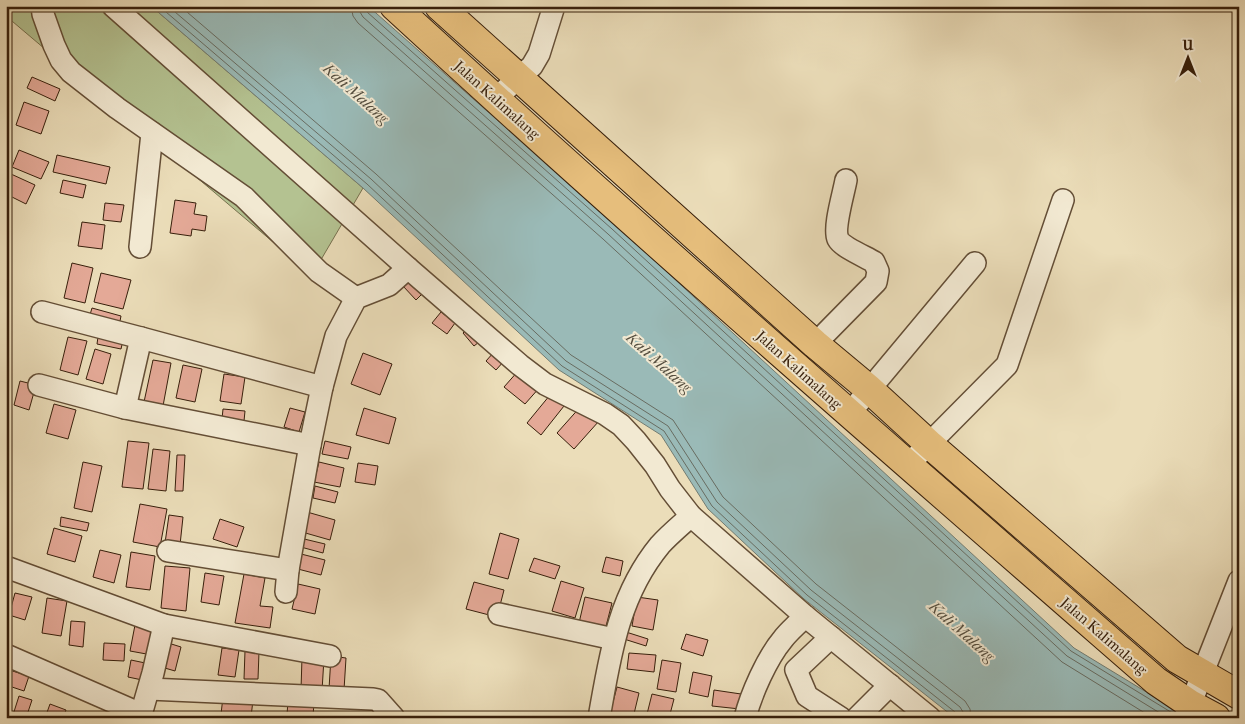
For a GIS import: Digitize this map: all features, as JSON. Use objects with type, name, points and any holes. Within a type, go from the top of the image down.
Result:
[{"type":"main road","name":"Jalan Kalimalang","points":[[394,6],[494,98],[849,414],[1156,681],[1187,713],[1216,718]]},
{"type":"main road","name":"Jalan Kalimalang","points":[[440,6],[815,344],[869,389],[1177,659],[1239,695]]},
{"type":"street","points":[[42,6],[54,45],[61,60],[71,72],[117,108],[244,196],[319,272],[356,298]]},
{"type":"street","points":[[113,6],[408,268],[545,384],[605,414],[621,425],[656,465],[670,489],[691,516],[805,616],[930,718]]},
{"type":"street","points":[[494,98],[532,66],[539,54],[554,6]]},
{"type":"street","points":[[140,247],[152,133]]},
{"type":"street","points":[[815,344],[876,282],[878,272],[874,262],[838,239],[836,230],[846,180]]},
{"type":"street","points":[[908,465],[1007,365],[1063,200]]},
{"type":"street","points":[[849,414],[975,263]]},
{"type":"street","points":[[286,592],[288,570],[310,445],[322,387],[336,336],[356,298],[389,285],[408,268]]},
{"type":"street","points":[[42,312],[322,387]]},
{"type":"street","points":[[125,408],[141,338]]},
{"type":"street","points":[[39,386],[125,408],[310,445]]},
{"type":"street","points":[[599,718],[614,639],[630,593],[642,570],[661,545],[691,516]]},
{"type":"street","points":[[168,551],[288,570]]},
{"type":"street","points":[[6,567],[164,624],[330,656]]},
{"type":"street","points":[[1187,713],[1239,581]]},
{"type":"street","points":[[499,614],[614,639]]},
{"type":"street","points":[[744,718],[764,671],[782,640],[805,616]]},
{"type":"street","points":[[6,655],[140,716],[149,689],[164,624]]},
{"type":"street","points":[[796,670],[831,637]]},
{"type":"street","points":[[782,640],[807,696],[841,718]]},
{"type":"street","points":[[857,718],[890,685]]},
{"type":"street","points":[[149,689],[378,700],[394,718]]},
{"type":"green space","points":[[6,6],[151,6],[363,188],[312,275],[6,16]]},
{"type":"water","name":"Kali Malang","points":[[151,6],[368,6],[616,225],[1074,648],[1189,718],[955,718],[804,599],[708,509],[661,435],[559,370],[363,188]]},
{"type":"building","points":[[32,77],[60,89],[55,101],[27,88]]},
{"type":"building","points":[[24,102],[49,111],[41,134],[16,125]]},
{"type":"building","points":[[19,150],[49,162],[41,179],[12,167]]},
{"type":"building","points":[[57,155],[110,167],[106,184],[53,172]]},
{"type":"building","points":[[11,174],[35,185],[26,204],[6,194],[6,184]]},
{"type":"building","points":[[63,180],[86,185],[83,198],[60,193]]},
{"type":"building","points":[[175,200],[196,203],[194,214],[207,216],[205,231],[192,229],[191,236],[170,233]]},
{"type":"building","points":[[105,203],[124,205],[121,222],[103,220]]},
{"type":"building","points":[[82,222],[105,225],[102,249],[78,246]]},
{"type":"building","points":[[72,263],[93,268],[85,303],[64,298]]},
{"type":"building","points":[[101,273],[131,280],[123,309],[94,302]]},
{"type":"building","points":[[412,278],[424,292],[416,300],[403,286]]},
{"type":"building","points":[[92,308],[121,316],[119,326],[89,318]]},
{"type":"building","points":[[441,312],[455,323],[447,334],[432,323]]},
{"type":"building","points":[[467,329],[479,342],[474,346],[463,333]]},
{"type":"building","points":[[99,330],[124,336],[121,349],[97,344]]},
{"type":"building","points":[[68,337],[87,341],[78,375],[60,370]]},
{"type":"building","points":[[95,349],[111,354],[103,384],[86,379]]},
{"type":"building","points":[[494,352],[504,361],[496,370],[486,361]]},
{"type":"building","points":[[363,353],[392,364],[380,395],[351,384]]},
{"type":"building","points":[[153,360],[171,363],[163,406],[144,402]]},
{"type":"building","points":[[183,365],[202,369],[195,402],[176,398]]},
{"type":"building","points":[[519,370],[540,387],[525,404],[504,387]]},
{"type":"building","points":[[224,374],[245,377],[241,404],[220,401]]},
{"type":"building","points":[[20,381],[36,385],[29,410],[14,405]]},
{"type":"building","points":[[550,395],[564,406],[541,435],[527,423]]},
{"type":"building","points":[[54,404],[76,410],[68,439],[46,433]]},
{"type":"building","points":[[582,405],[599,421],[574,449],[557,433]]},
{"type":"building","points":[[290,408],[305,412],[299,432],[284,427]]},
{"type":"building","points":[[364,408],[396,418],[389,444],[356,435]]},
{"type":"building","points":[[223,409],[245,411],[244,421],[222,419]]},
{"type":"building","points":[[128,441],[149,443],[143,489],[122,487]]},
{"type":"building","points":[[325,441],[351,447],[348,459],[322,454]]},
{"type":"building","points":[[153,449],[170,451],[166,491],[148,489]]},
{"type":"building","points":[[177,455],[185,455],[183,491],[175,491]]},
{"type":"building","points":[[83,462],[102,466],[92,512],[74,508]]},
{"type":"building","points":[[319,462],[344,468],[340,487],[314,482]]},
{"type":"building","points":[[358,463],[378,466],[375,485],[355,482]]},
{"type":"building","points":[[315,486],[338,492],[335,503],[313,498]]},
{"type":"building","points":[[140,504],[167,509],[160,547],[133,542]]},
{"type":"building","points":[[307,512],[335,520],[330,540],[302,532]]},
{"type":"building","points":[[169,515],[183,517],[180,545],[165,543]]},
{"type":"building","points":[[61,517],[89,523],[87,531],[60,526]]},
{"type":"building","points":[[220,519],[244,527],[237,547],[213,539]]},
{"type":"building","points":[[54,528],[82,536],[75,562],[47,554]]},
{"type":"building","points":[[500,533],[519,539],[508,579],[489,574]]},
{"type":"building","points":[[300,538],[325,544],[323,553],[297,546]]},
{"type":"building","points":[[100,550],[121,555],[114,583],[93,577]]},
{"type":"building","points":[[131,552],[155,556],[150,590],[126,587]]},
{"type":"building","points":[[297,553],[325,560],[321,575],[294,568]]},
{"type":"building","points":[[606,557],[623,561],[620,576],[602,572]]},
{"type":"building","points":[[534,558],[560,566],[555,579],[529,571]]},
{"type":"building","points":[[165,566],[190,568],[186,611],[161,608]]},
{"type":"building","points":[[205,573],[224,576],[219,605],[201,602]]},
{"type":"building","points":[[244,574],[265,578],[260,606],[273,607],[270,628],[235,623]]},
{"type":"building","points":[[561,581],[584,588],[575,618],[552,611]]},
{"type":"building","points":[[474,582],[504,590],[497,617],[466,609]]},
{"type":"building","points":[[298,584],[320,589],[315,614],[292,609]]},
{"type":"building","points":[[15,593],[32,597],[25,620],[9,615]]},
{"type":"building","points":[[585,597],[612,603],[605,630],[579,623]]},
{"type":"building","points":[[637,597],[658,600],[653,630],[632,626]]},
{"type":"building","points":[[47,598],[67,601],[61,636],[42,633]]},
{"type":"building","points":[[71,621],[85,622],[83,647],[69,645]]},
{"type":"building","points":[[135,625],[157,630],[152,655],[130,651]]},
{"type":"building","points":[[626,632],[648,639],[646,646],[624,639]]},
{"type":"building","points":[[686,634],[708,640],[703,656],[681,649]]},
{"type":"building","points":[[165,642],[181,647],[175,671],[158,666]]},
{"type":"building","points":[[104,643],[125,644],[124,661],[103,660]]},
{"type":"building","points":[[222,648],[239,650],[235,677],[218,675]]},
{"type":"building","points":[[245,651],[259,652],[258,679],[244,679]]},
{"type":"building","points":[[629,653],[656,655],[654,672],[627,669]]},
{"type":"building","points":[[331,656],[346,658],[344,690],[329,689]]},
{"type":"building","points":[[302,657],[324,658],[322,691],[301,690]]},
{"type":"building","points":[[131,660],[150,664],[147,681],[128,677]]},
{"type":"building","points":[[662,660],[681,663],[676,692],[657,689]]},
{"type":"building","points":[[6,669],[29,676],[24,691],[6,685]]},
{"type":"building","points":[[693,672],[712,676],[708,697],[689,693]]},
{"type":"building","points":[[617,687],[639,693],[633,718],[609,717]]},
{"type":"building","points":[[714,690],[741,694],[740,709],[712,706]]},
{"type":"building","points":[[652,694],[674,699],[669,718],[646,718]]},
{"type":"building","points":[[19,696],[32,700],[26,718],[12,718]]},
{"type":"building","points":[[223,697],[253,700],[251,717],[221,714]]},
{"type":"building","points":[[288,702],[314,704],[313,715],[287,714]]},
{"type":"building","points":[[50,704],[66,710],[63,718],[45,718]]},
{"type":"building","points":[[708,714],[732,717],[732,718],[708,718]]}]
